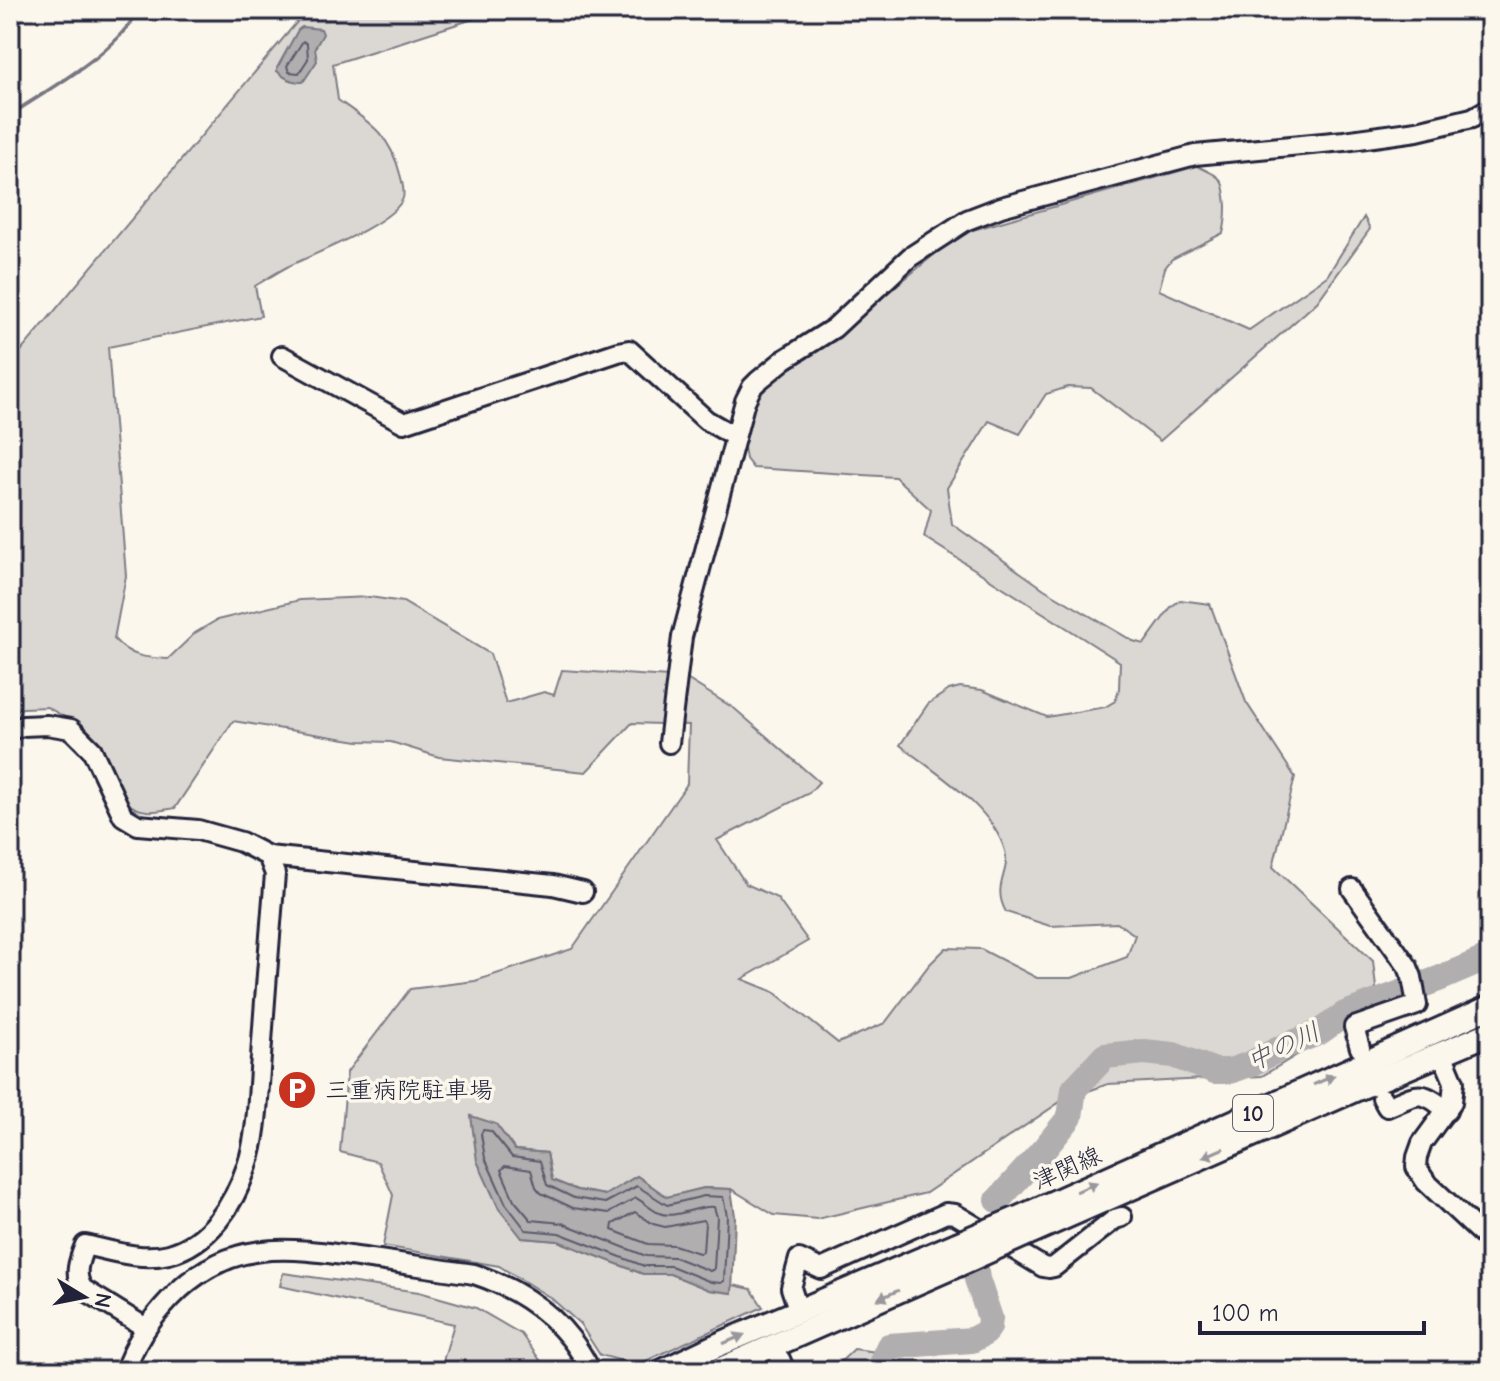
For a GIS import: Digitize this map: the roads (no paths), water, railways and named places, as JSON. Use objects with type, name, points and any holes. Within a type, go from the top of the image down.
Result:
[{"type":"main road","name":"津関線","points":[[1021,1227],[1490,1007]]},
{"type":"main road","name":"津関線","points":[[663,1371],[725,1342],[958,1254],[1490,1033]]},
{"type":"main road","name":"津関線","points":[[716,1371],[958,1254]]},
{"type":"street","points":[[669,743],[682,638],[745,401],[758,381],[785,359],[834,328],[910,257],[967,220],[1001,207],[1195,155],[1417,131],[1472,118],[1490,108]]},
{"type":"street","points":[[282,356],[404,423],[629,350],[706,420],[734,436]]},
{"type":"street","points":[[10,730],[47,725],[71,729],[92,750],[123,816],[138,825],[198,830],[241,842],[268,856],[553,885],[583,892]]},
{"type":"street","points":[[146,1328],[83,1289],[77,1263],[85,1245],[147,1256],[184,1248],[207,1233],[234,1197],[248,1164],[257,1109],[275,874],[268,856]]},
{"type":"street","points":[[1352,889],[1401,955],[1412,977],[1417,1000],[1417,1005],[1354,1027],[1360,1048]]},
{"type":"street","points":[[1446,1063],[1454,1082],[1454,1092],[1447,1111],[1422,1143],[1417,1157],[1418,1172],[1490,1242]]},
{"type":"street","points":[[1382,1098],[1387,1107],[1419,1094],[1425,1095],[1447,1111]]},
{"type":"street","points":[[795,1300],[791,1288],[799,1259],[821,1269],[946,1213],[955,1214],[1049,1268],[1122,1217]]},
{"type":"street","points":[[125,1371],[146,1328],[160,1309],[191,1279],[220,1261],[278,1249],[320,1252],[491,1279],[544,1311],[569,1336],[591,1371]]},
{"type":"water","points":[[302,27],[321,29],[323,34],[315,48],[317,61],[303,82],[299,82],[285,78],[277,68]]},
{"type":"water","points":[[471,1116],[496,1124],[515,1150],[547,1153],[552,1180],[577,1190],[605,1195],[637,1176],[667,1197],[704,1188],[731,1189],[735,1216],[732,1293],[709,1290],[670,1274],[643,1274],[558,1241],[522,1238],[499,1209],[477,1161]]},
{"type":"waterway","points":[[10,115],[99,55],[128,26],[138,10]]},
{"type":"waterway","name":"中の川","points":[[998,1200],[1070,1117],[1074,1089],[1105,1056],[1144,1052],[1173,1055],[1215,1071],[1230,1071],[1318,1033],[1345,1014],[1490,957]]},
{"type":"waterway","name":"中の川","points":[[881,1371],[889,1346],[972,1340],[985,1333],[990,1318],[975,1263]]},
{"type":"place","name":"三重病院駐車場","points":[[297,1090]]}]
